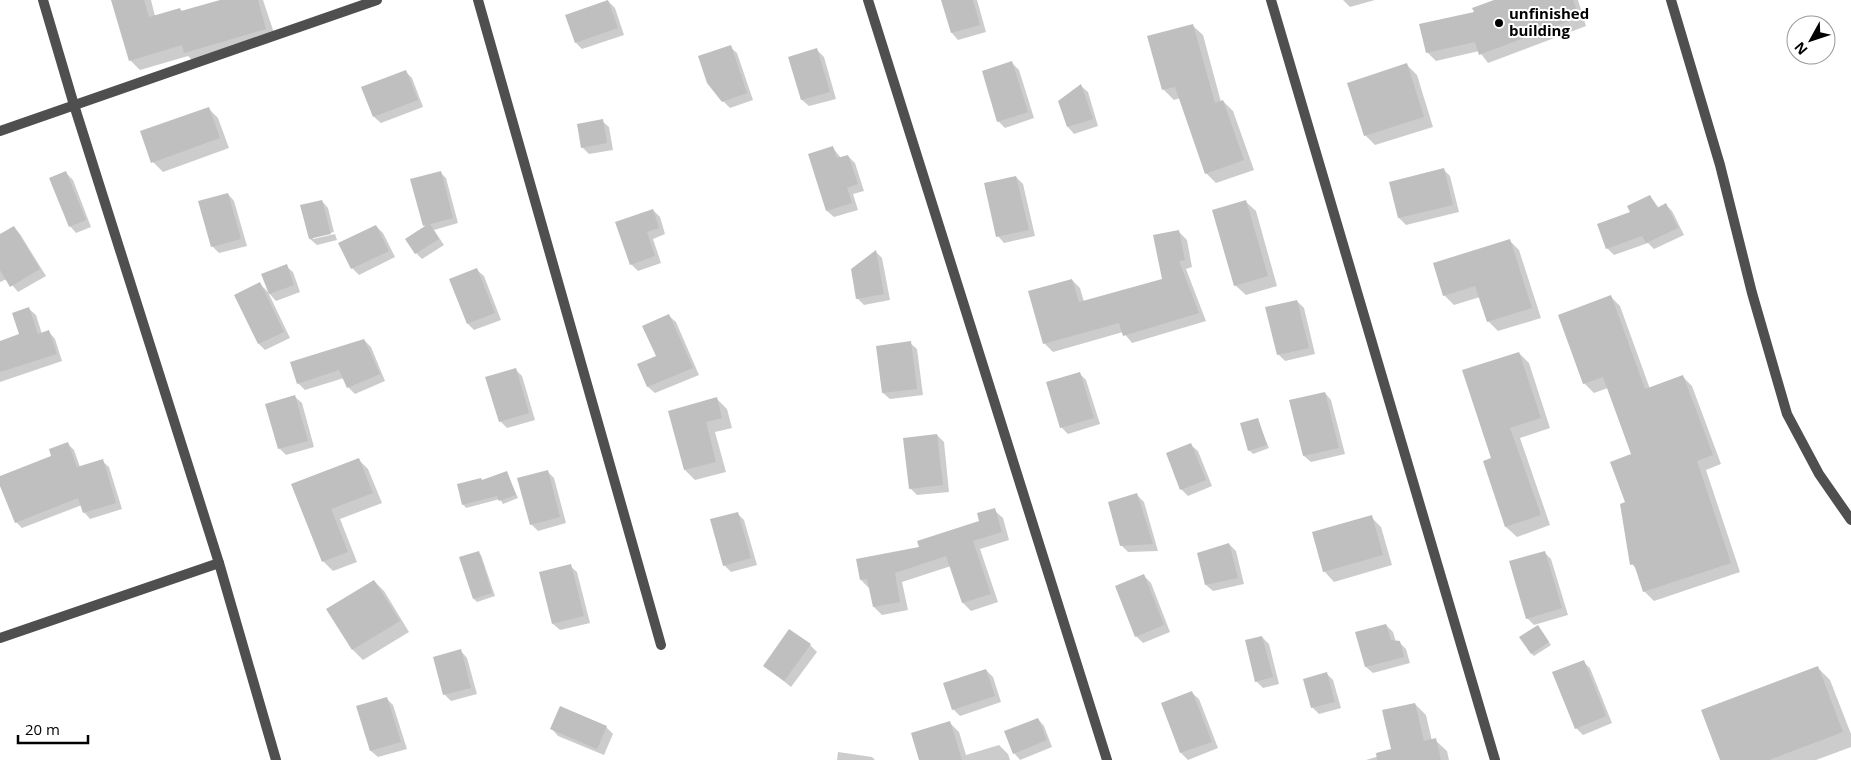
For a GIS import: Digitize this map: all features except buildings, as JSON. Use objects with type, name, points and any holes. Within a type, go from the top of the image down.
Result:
[{"type":"street","points":[[43,0],[219,563],[276,760]]},
{"type":"street","points":[[0,131],[377,0]]},
{"type":"street","points":[[478,0],[661,645]]},
{"type":"street","points":[[868,0],[1107,760]]},
{"type":"street","points":[[1271,0],[1496,760]]},
{"type":"street","points":[[1671,0],[1720,164],[1752,293],[1787,414],[1819,474],[1851,520]]},
{"type":"street","points":[[0,638],[219,563]]},
{"type":"place","name":"unfinished building","points":[[1499,23]]}]
